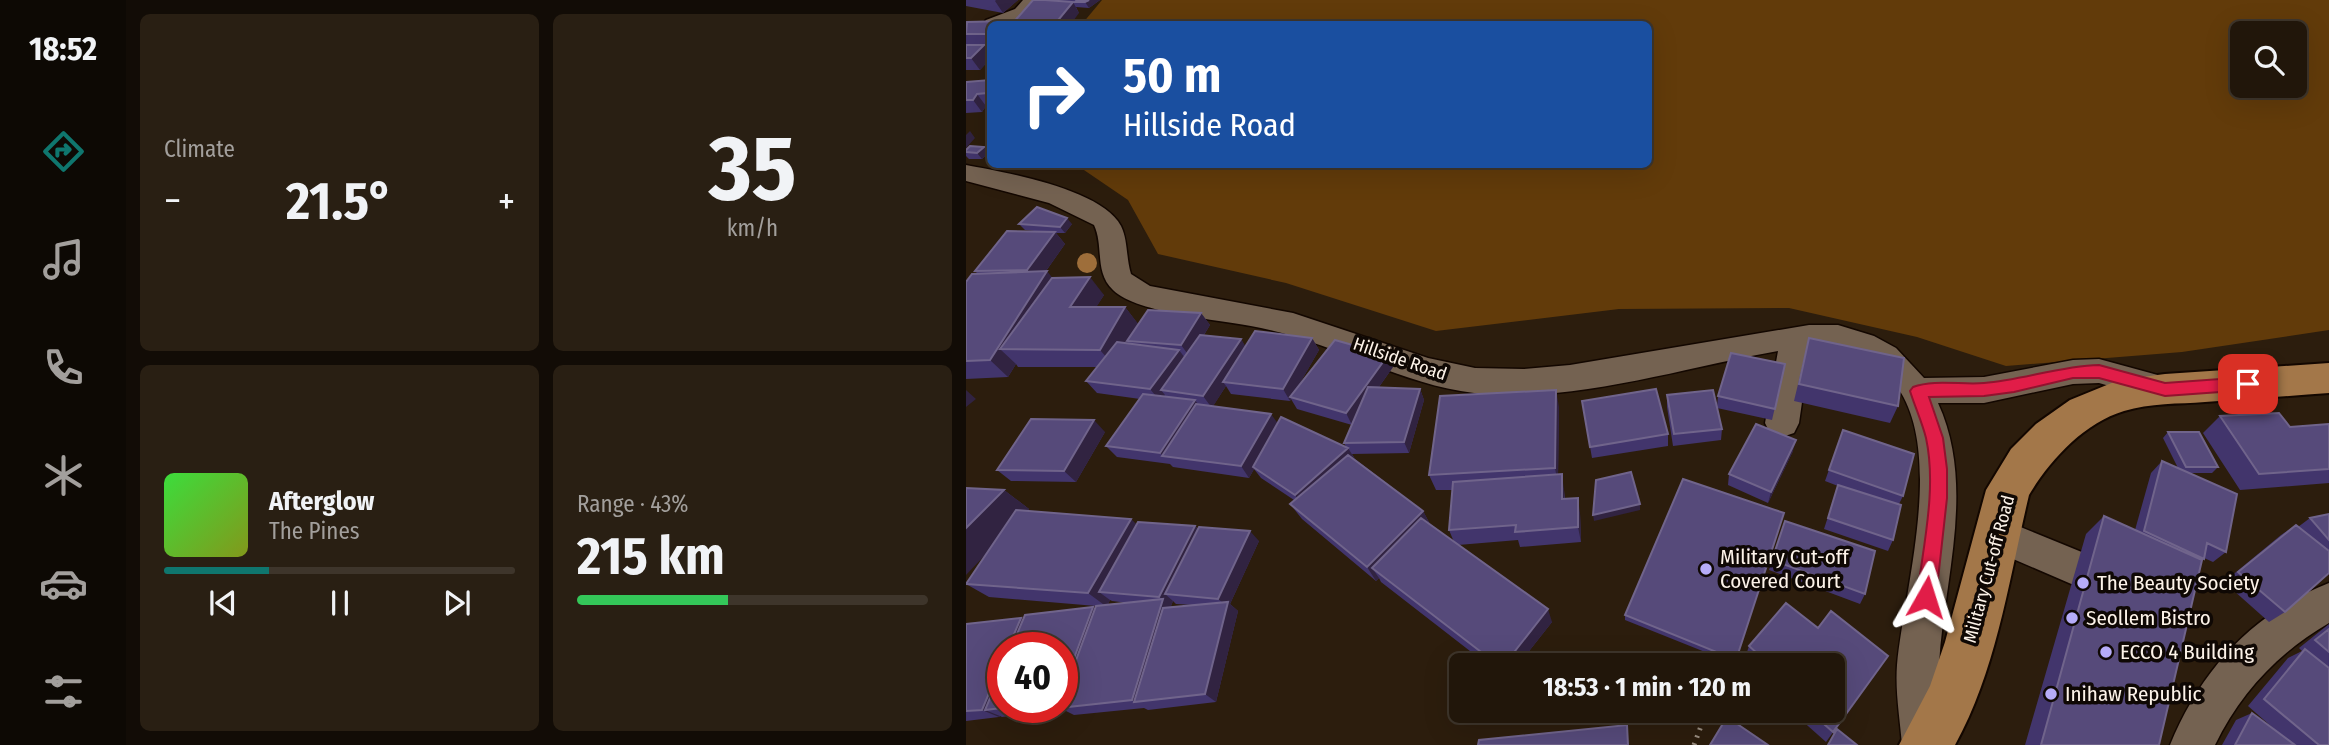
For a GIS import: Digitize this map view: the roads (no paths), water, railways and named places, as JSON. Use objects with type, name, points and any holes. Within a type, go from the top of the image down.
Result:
[{"type":"main road","name":"Military Cut-off Road","points":[[1925,745],[1955,688],[1970,642],[2008,490],[2026,462],[2051,436],[2084,411],[2119,396],[2165,389],[2329,378]]},
{"type":"street","points":[[1004,21],[1021,15],[1029,9],[1032,0]]},
{"type":"street","points":[[968,28],[987,26]]},
{"type":"street","name":"Hillside Road","points":[[966,173],[986,176],[1075,204],[1103,220],[1111,232],[1115,266],[1120,281],[1144,295],[1310,329],[1451,377],[1496,382],[1588,375],[1796,338],[1829,336],[1855,341],[1879,351],[1902,370],[1919,391],[1934,438],[1938,469],[1938,498],[1918,665],[1925,745]]},
{"type":"street","points":[[1782,424],[1796,338]]},
{"type":"street","points":[[1919,391],[1984,390],[2014,386],[2063,373],[2099,371],[2165,389]]},
{"type":"street","points":[[1996,534],[2076,568]]},
{"type":"street","points":[[2192,745],[2215,699],[2249,660],[2290,624],[2329,602]]},
{"type":"place","name":"Military Cut-off Covered Court","points":[[1706,569]]},
{"type":"place","name":"The Beauty Society","points":[[2083,583]]},
{"type":"place","name":"Seollem Bistro","points":[[2072,618]]},
{"type":"place","name":"ECCO 4 Building","points":[[2106,652]]},
{"type":"place","name":"Inihaw Republic","points":[[2051,694]]}]
